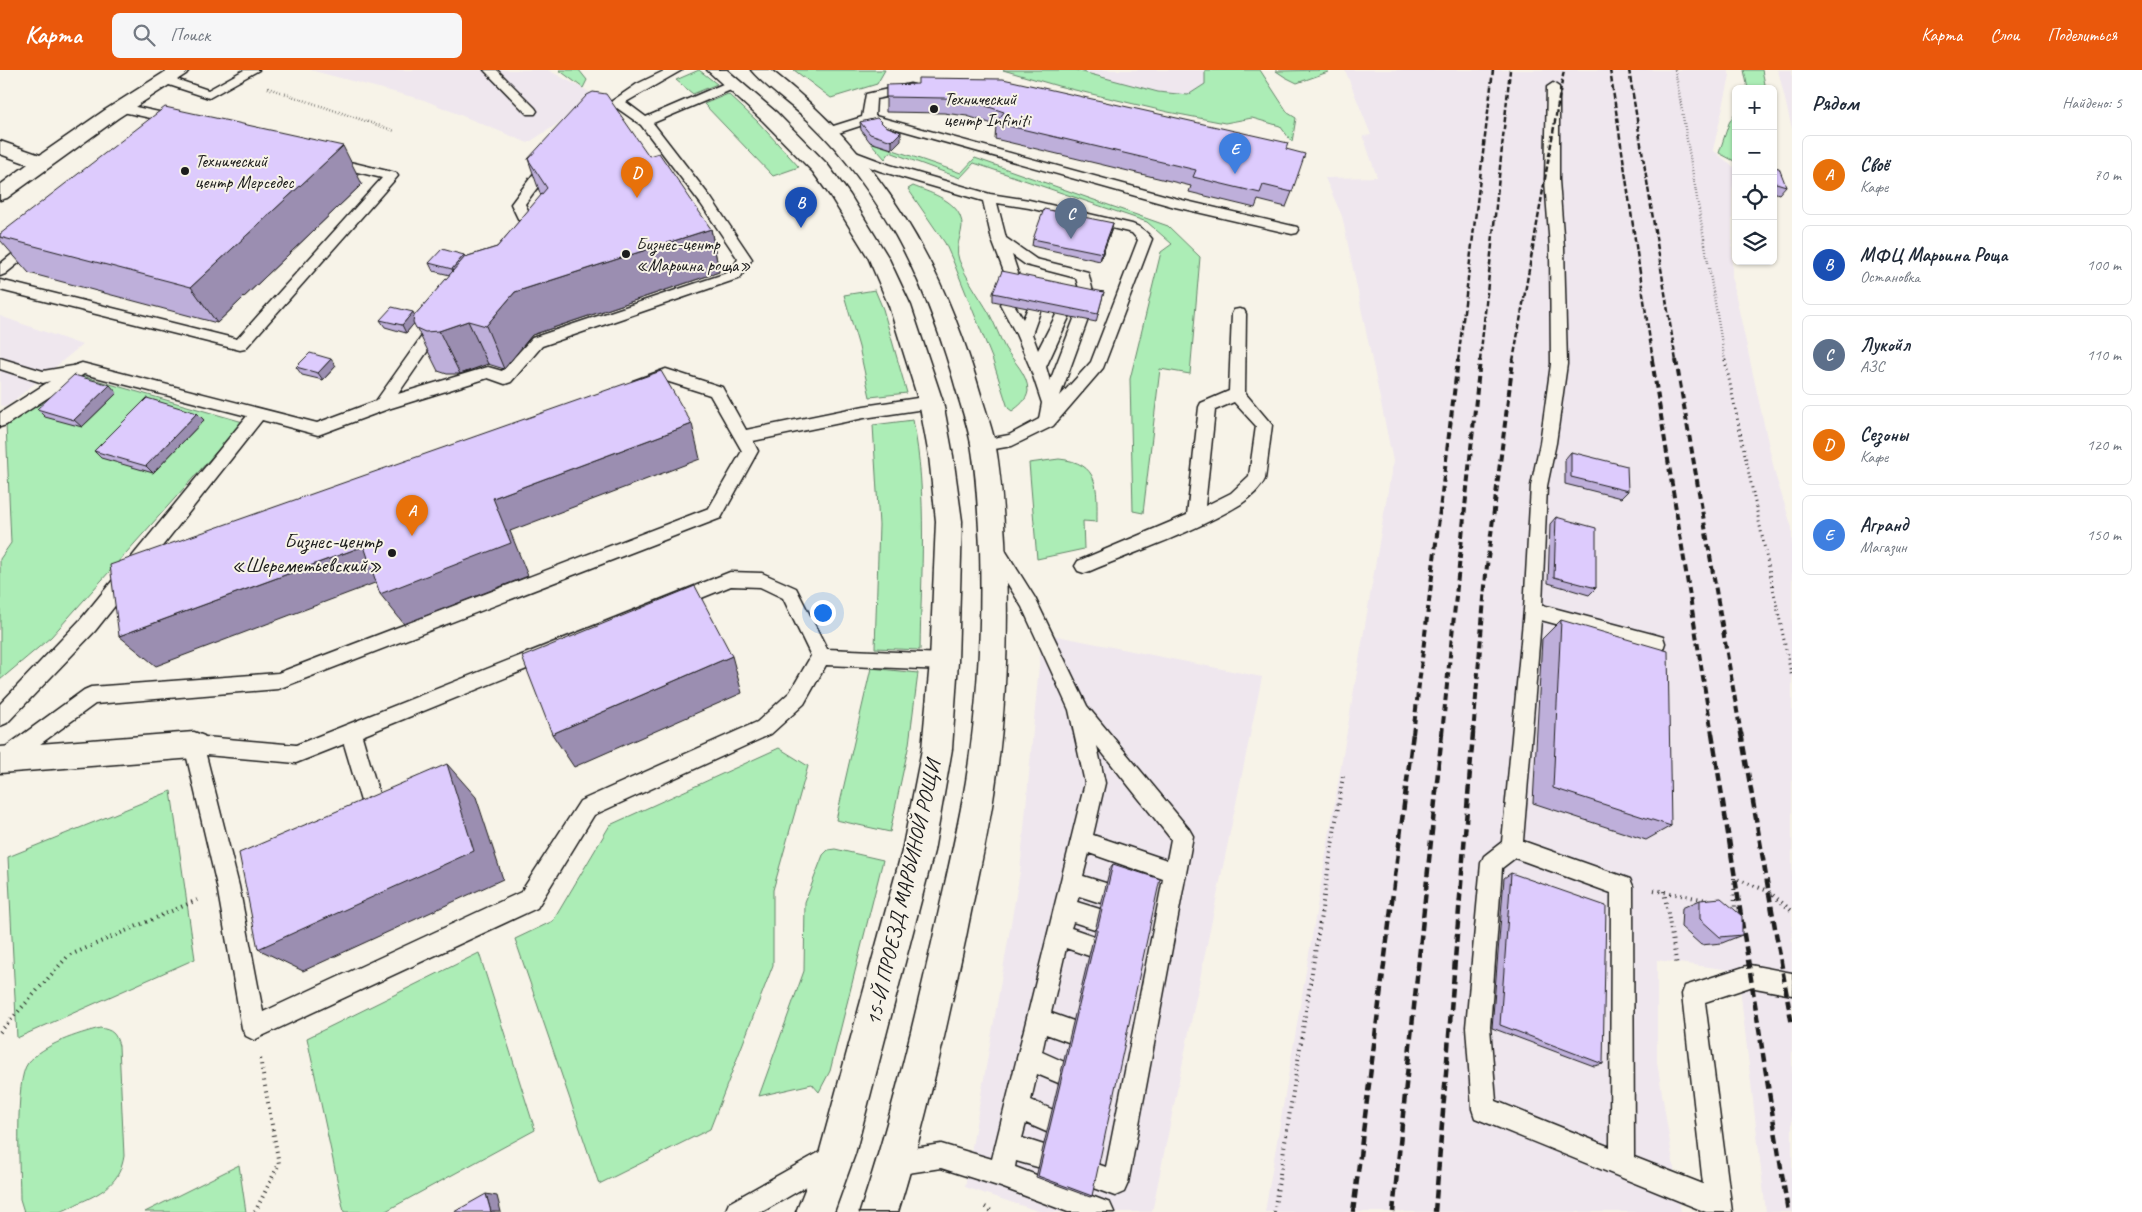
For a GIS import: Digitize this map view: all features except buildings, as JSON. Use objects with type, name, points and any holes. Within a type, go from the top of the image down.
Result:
[{"type":"main road","name":"15-Й ПРОЕЗД МАРЬИНОЙ РОЩИ","points":[[716,70],[734,84],[798,144],[840,195],[878,257],[900,306],[930,402],[941,456],[949,521],[944,662],[937,749],[918,852],[837,1154],[815,1212]]},
{"type":"main road","points":[[760,70],[804,107],[850,154],[918,257],[936,297],[961,363],[983,445],[994,547],[991,663],[984,758],[966,862],[925,1050],[895,1163],[878,1212]]},
{"type":"main road","points":[[0,194],[172,75]]},
{"type":"main road","points":[[0,147],[43,163]]},
{"type":"main road","points":[[1,760],[194,745]]},
{"type":"lane","points":[[172,75],[209,94],[253,70]]},
{"type":"lane","points":[[490,70],[531,111]]},
{"type":"lane","points":[[579,127],[642,87],[676,70]]},
{"type":"lane","points":[[645,122],[734,84]]},
{"type":"lane","points":[[868,113],[870,97],[915,87],[925,87]]},
{"type":"lane","points":[[1553,87],[1552,180],[1557,248],[1559,364],[1548,443],[1539,486],[1533,610],[1512,847],[1492,863],[1478,1028],[1484,1109],[1622,1164],[1718,1208]]},
{"type":"lane","points":[[0,363],[43,377],[82,368],[318,429],[382,405],[488,372],[505,378],[536,342],[735,275],[745,259],[706,202],[645,122],[617,102]]},
{"type":"lane","points":[[829,132],[886,106]]},
{"type":"lane","points":[[122,108],[164,118],[184,126]]},
{"type":"lane","points":[[868,113],[884,121],[1180,204],[1292,230]]},
{"type":"lane","points":[[164,137],[184,126]]},
{"type":"lane","points":[[524,250],[535,235],[518,204],[560,148]]},
{"type":"lane","points":[[850,154],[884,168],[989,198],[1029,204],[1127,227],[1137,230],[1145,239],[1098,364],[1047,422],[1012,440],[983,445]]},
{"type":"lane","points":[[0,286],[240,345],[392,176],[314,157]]},
{"type":"lane","points":[[989,198],[999,240],[1014,282]]},
{"type":"lane","points":[[0,271],[45,235]]},
{"type":"lane","points":[[999,240],[1031,262],[1060,271],[1083,275],[1087,296]]},
{"type":"lane","points":[[1031,262],[1038,279]]},
{"type":"lane","points":[[1060,271],[1067,286]]},
{"type":"lane","points":[[1006,304],[1024,334],[1050,403]]},
{"type":"lane","points":[[1024,334],[1034,309]]},
{"type":"lane","points":[[382,405],[449,310]]},
{"type":"lane","points":[[1084,566],[1195,519],[1237,498],[1257,479],[1264,425],[1237,394],[1239,314]]},
{"type":"lane","points":[[1038,367],[1063,315]]},
{"type":"lane","points":[[1047,422],[1050,403],[1080,319]]},
{"type":"lane","points":[[0,421],[82,368]]},
{"type":"lane","points":[[1,760],[91,696],[278,681],[715,513],[750,451],[716,391],[666,375],[619,392]]},
{"type":"lane","points":[[1195,519],[1207,407],[1237,394]]},
{"type":"lane","points":[[742,437],[864,412],[930,402]]},
{"type":"lane","points":[[0,717],[88,625],[258,414]]},
{"type":"lane","points":[[994,547],[1019,584],[1079,710],[1095,783],[1019,1107],[1001,1174]]},
{"type":"lane","points":[[730,579],[762,580],[790,592],[822,657],[798,698],[764,728],[587,808],[529,900],[254,1028],[228,886],[194,745],[296,754],[730,579]]},
{"type":"lane","points":[[1533,610],[1656,643]]},
{"type":"lane","points":[[822,657],[944,662]]},
{"type":"lane","points":[[1079,710],[1182,836],[1174,874],[1159,911],[1104,1180],[1108,1212]]},
{"type":"lane","points":[[351,732],[376,818]]},
{"type":"lane","points":[[1082,841],[1174,874]]},
{"type":"lane","points":[[1512,847],[1622,886],[1622,1164]]},
{"type":"lane","points":[[1072,883],[1104,893]]},
{"type":"lane","points":[[1065,909],[1098,920]]},
{"type":"lane","points":[[1060,934],[1092,946]]},
{"type":"lane","points":[[1718,1208],[1693,994],[1750,976],[1792,984]]},
{"type":"lane","points":[[1039,1020],[1071,1031]]},
{"type":"lane","points":[[1030,1059],[1061,1072]]},
{"type":"lane","points":[[1019,1107],[1049,1121]]},
{"type":"lane","points":[[1009,1147],[1041,1156]]},
{"type":"lane","points":[[738,1212],[837,1154]]},
{"type":"lane","points":[[895,1163],[941,1156],[1001,1174],[1101,1212]]},
{"type":"path","points":[[1675,70],[1718,327],[1792,678]]},
{"type":"path","points":[[240,78],[395,132]]},
{"type":"path","points":[[1274,1212],[1343,776]]},
{"type":"path","points":[[1736,920],[1734,878],[1768,891],[1792,911]]},
{"type":"path","points":[[0,1032],[68,956],[228,886]]},
{"type":"path","points":[[1622,886],[1710,899],[1717,906]]},
{"type":"path","points":[[1664,891],[1675,963],[1693,994]]},
{"type":"path","points":[[254,1028],[279,1164],[255,1212]]},
{"type":"shaded area","points":[[310,70],[548,70],[599,97],[528,143],[424,100]]},
{"type":"shaded area","points":[[1029,70],[1257,70],[1222,116]]},
{"type":"shaded area","points":[[1345,70],[1728,70],[1730,76],[1713,150],[1732,166],[1732,279],[1775,474],[1792,528],[1792,1212],[1766,1212],[1738,971],[1657,960],[1657,1062],[1681,1212],[1265,1212],[1393,461],[1342,216],[1325,178],[1377,177],[1363,136],[1371,135]]},
{"type":"shaded area","points":[[1778,70],[1792,70],[1792,129]]},
{"type":"shaded area","points":[[0,316],[82,345],[6,407],[0,405]]},
{"type":"shaded area","points":[[1042,633],[1262,677],[1152,1212],[1041,1212],[965,1187],[1020,872]]},
{"type":"green space","points":[[559,70],[579,70],[587,80],[583,88]]},
{"type":"green space","points":[[699,70],[717,84],[693,94],[676,80]]},
{"type":"green space","points":[[794,70],[885,70],[877,84],[831,98]]},
{"type":"green space","points":[[1003,70],[1075,70],[1158,92],[1188,95],[1205,84],[1205,70],[1260,70],[1288,113],[1296,118],[1292,142],[1280,126],[1252,118],[1225,123],[1168,112],[1058,86]]},
{"type":"green space","points":[[1328,70],[1328,72],[1297,83],[1276,71]]},
{"type":"green space","points":[[1744,70],[1762,70],[1765,85],[1747,85]]},
{"type":"green space","points":[[728,94],[757,121],[799,167],[773,176],[704,104]]},
{"type":"green space","points":[[1732,118],[1732,160],[1719,153]]},
{"type":"green space","points":[[870,142],[961,173],[975,158],[1168,226],[1200,257],[1190,374],[1160,369],[1143,513],[1133,511],[1130,379],[1161,252],[1172,244],[1147,222],[974,163],[960,178],[890,152],[885,159]]},
{"type":"green space","points":[[913,186],[946,201],[957,210],[960,216],[962,226],[958,248],[959,260],[989,313],[1005,348],[1026,379],[1028,391],[1026,397],[1012,411],[1008,408],[992,358],[953,261],[945,243],[908,189]]},
{"type":"green space","points":[[875,290],[883,309],[907,393],[870,397],[859,347],[844,295]]},
{"type":"green space","points":[[82,376],[243,422],[51,637],[0,680],[0,559],[11,543],[6,424]]},
{"type":"green space","points":[[913,420],[918,448],[922,506],[920,650],[875,648],[879,525],[873,425]]},
{"type":"green space","points":[[1059,459],[1072,461],[1089,471],[1096,488],[1097,522],[1083,521],[1084,549],[1037,559],[1029,463]]},
{"type":"green space","points":[[871,668],[918,673],[909,744],[890,832],[836,820]]},
{"type":"green space","points":[[779,748],[808,766],[773,890],[773,965],[710,1129],[599,1184],[515,939],[553,921],[610,825]]},
{"type":"green space","points":[[171,791],[195,959],[17,1038],[8,857]]},
{"type":"green space","points":[[835,849],[883,860],[830,1071],[819,1092],[812,1084],[759,1096],[804,971],[805,902],[823,855],[828,850]]},
{"type":"green space","points":[[479,953],[535,1130],[384,1212],[344,1212],[307,1038]]},
{"type":"green space","points":[[100,1028],[113,1033],[119,1046],[124,1156],[119,1173],[104,1190],[65,1210],[59,1212],[24,1212],[20,1199],[19,1107],[24,1073],[28,1063],[52,1045]]},
{"type":"green space","points":[[239,1165],[246,1212],[145,1212]]},
{"type":"railway","points":[[1458,361],[1493,70]]},
{"type":"railway","points":[[1480,361],[1510,70]]},
{"type":"railway","points":[[1513,361],[1564,70]]},
{"type":"railway","points":[[1610,70],[1653,361]]},
{"type":"railway","points":[[1629,70],[1676,361]]},
{"type":"railway","points":[[1413,734],[1458,360]]},
{"type":"railway","points":[[1442,734],[1480,360]]},
{"type":"railway","points":[[1473,734],[1486,574],[1513,360]]},
{"type":"railway","points":[[1652,360],[1712,734]]},
{"type":"railway","points":[[1676,360],[1741,734]]},
{"type":"railway","points":[[1353,1212],[1413,733]]},
{"type":"railway","points":[[1393,1212],[1442,733]]},
{"type":"railway","points":[[1435,1212],[1473,733]]},
{"type":"railway","points":[[1712,733],[1788,1212]]},
{"type":"railway","points":[[1741,733],[1792,1025]]},
{"type":"place","name":"Технический центр Infiniti","points":[[934,109]]},
{"type":"place","name":"Технический центр Мерседес","points":[[185,171]]},
{"type":"place","name":"Агранд","points":[[1235,174]]},
{"type":"place","name":"Сезоны","points":[[637,198]]},
{"type":"place","name":"МФЦ Марьина Роща","points":[[801,228]]},
{"type":"place","name":"Лукойл","points":[[1071,239]]},
{"type":"place","name":"Бизнес-центр «Марьина роща»","points":[[626,254]]},
{"type":"place","name":"Своё","points":[[412,536]]},
{"type":"place","name":"Бизнес-центр «Шереметьевский»","points":[[392,553]]}]
